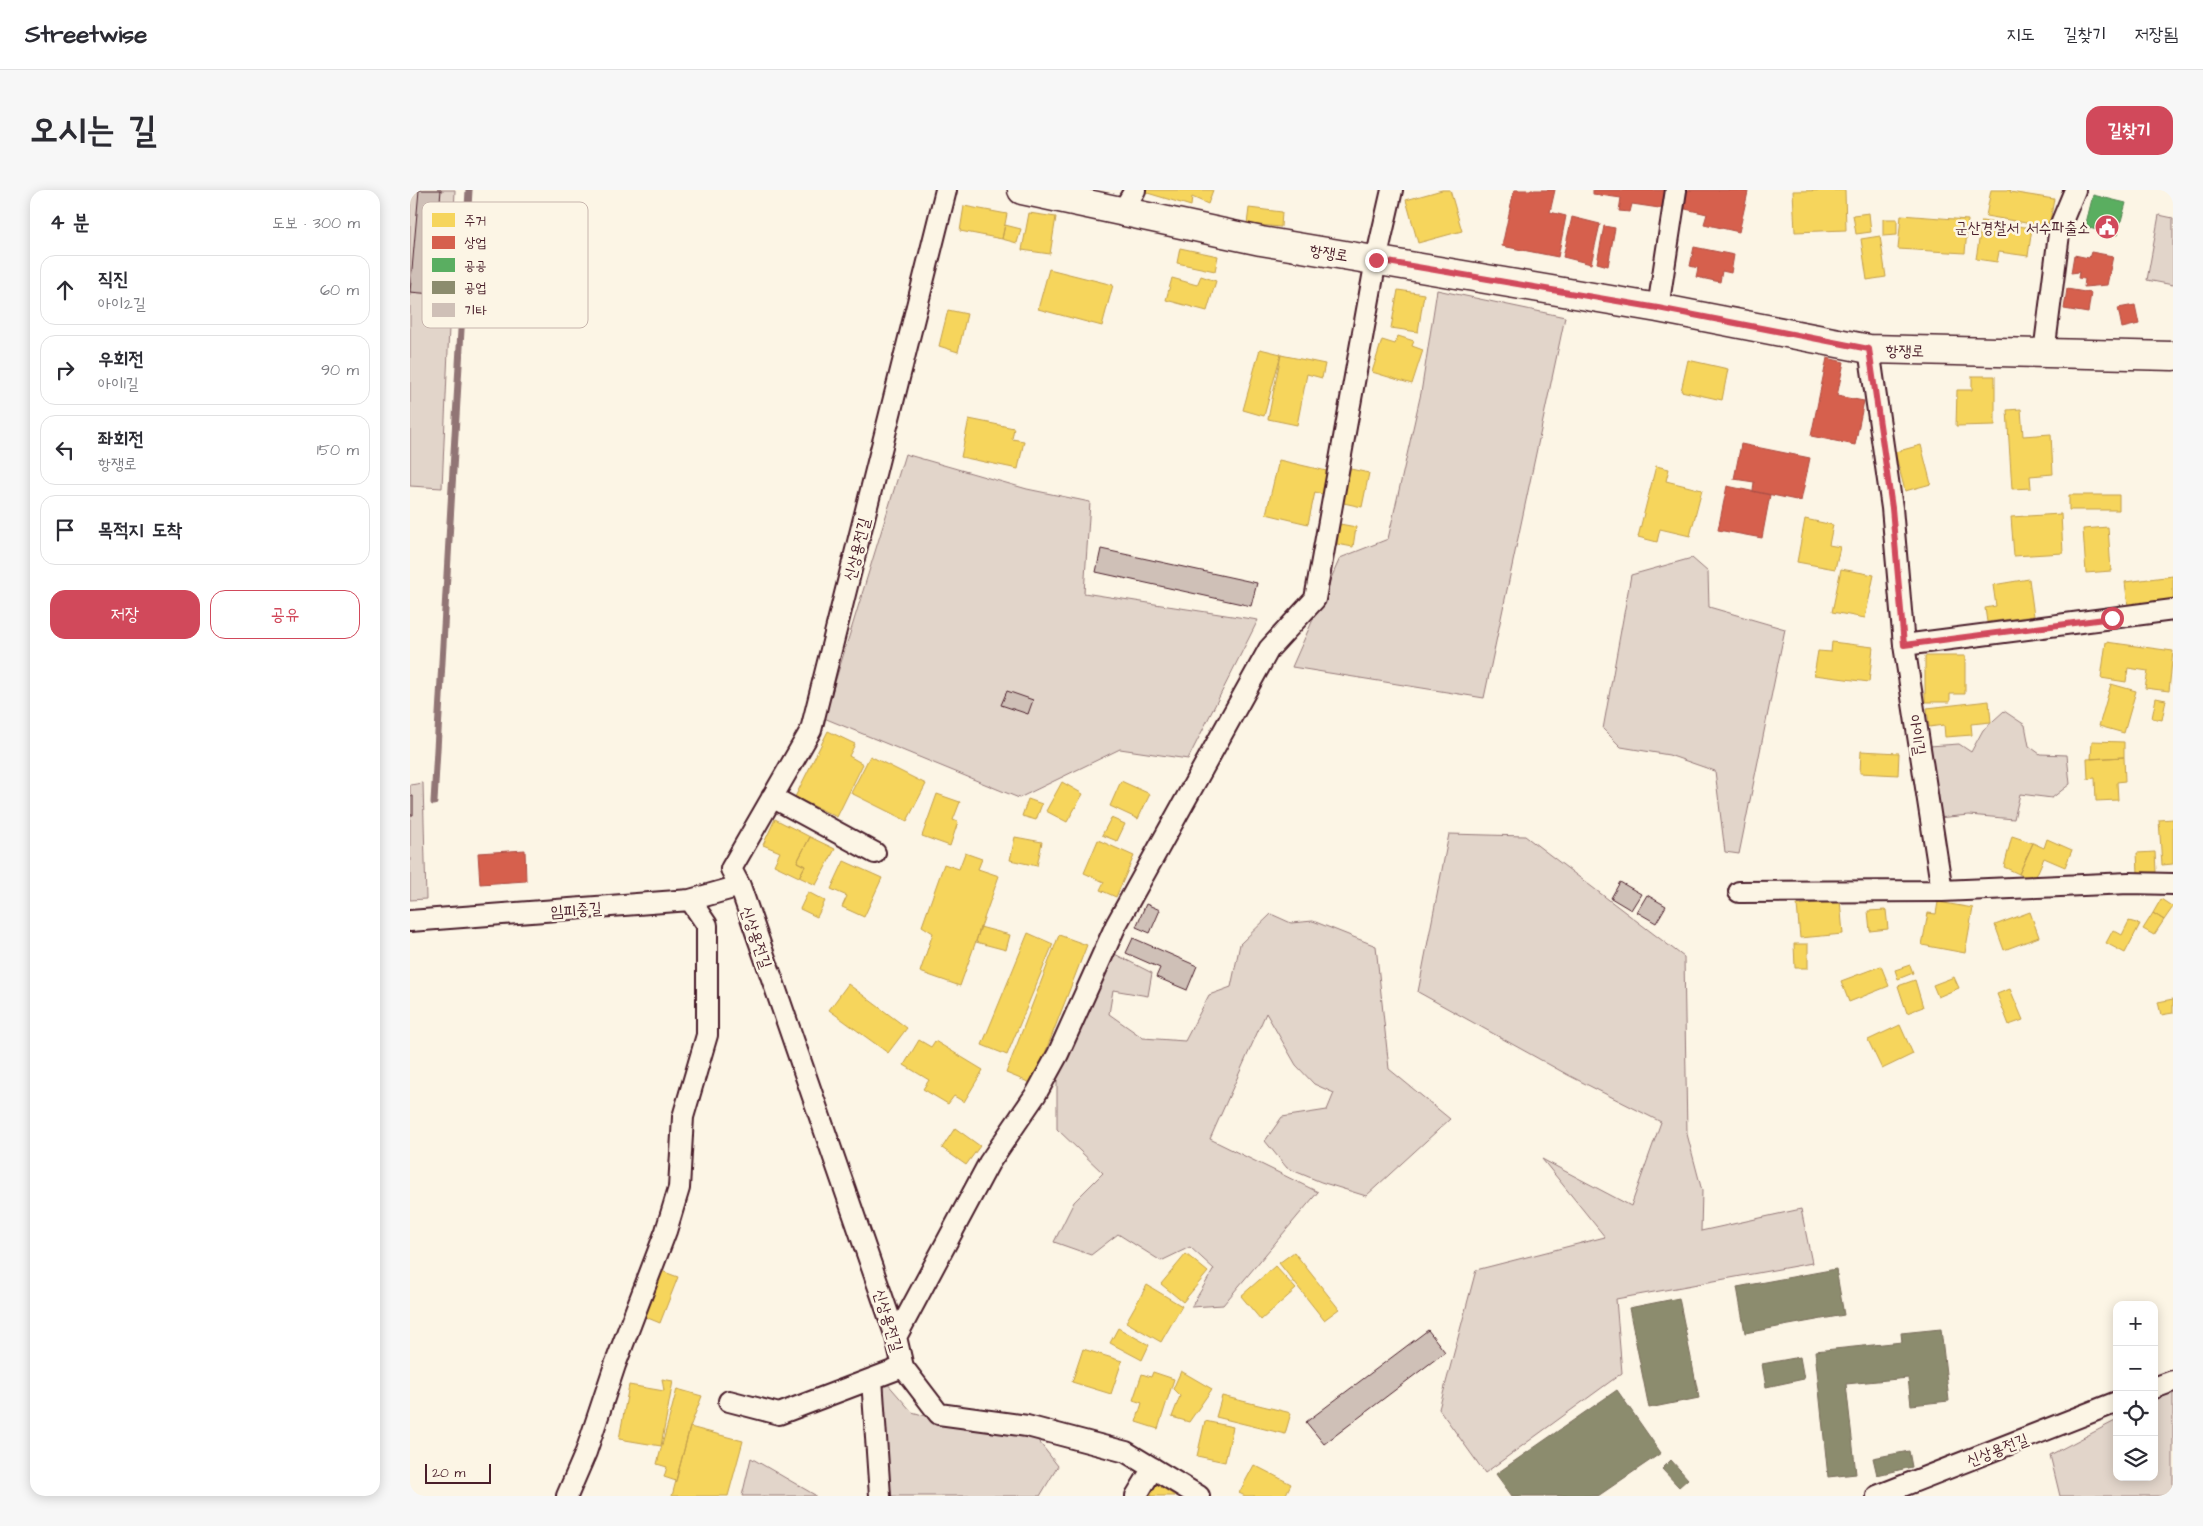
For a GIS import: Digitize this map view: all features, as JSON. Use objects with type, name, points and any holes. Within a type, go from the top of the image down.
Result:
[{"type":"street","name":"신상용전길","points":[[946,190],[811,730],[731,868],[740,886],[896,1337],[903,1367],[939,1414],[1027,1426],[1126,1452],[1199,1496]]},
{"type":"street","name":"항쟁로","points":[[1022,190],[1128,201],[1260,241],[1658,308],[1869,349],[2173,356]]},
{"type":"street","points":[[896,1337],[989,1163],[1036,1094],[1058,1054],[1116,925],[1270,649],[1315,599],[1376,260],[1392,190]]},
{"type":"street","points":[[1658,308],[1676,190]]},
{"type":"street","points":[[2044,353],[2060,226],[2075,190]]},
{"type":"street","name":"아이1길","points":[[1869,349],[1892,508],[1904,645],[1942,891]]},
{"type":"street","points":[[1904,645],[2173,610]]},
{"type":"street","points":[[772,797],[875,853]]},
{"type":"street","points":[[1739,892],[1942,891],[2129,883],[2173,884]]},
{"type":"street","name":"임피중길","points":[[410,921],[690,900],[740,886]]},
{"type":"street","points":[[568,1496],[666,1231],[679,1188],[683,1117],[707,1035],[708,925],[690,900]]},
{"type":"street","points":[[729,1401],[778,1414],[903,1367]]},
{"type":"street","points":[[872,1379],[880,1496]]},
{"type":"street","points":[[2158,1387],[2173,1381]]},
{"type":"street","name":"신상용전길","points":[[1877,1496],[2113,1404]]},
{"type":"street","points":[[1136,1496],[1153,1468]]},
{"type":"shaded area","points":[[410,190],[455,190],[454,202],[422,202],[422,328],[449,328],[442,488],[410,486]]},
{"type":"shaded area","points":[[2159,215],[2173,218],[2173,285],[2147,280]]},
{"type":"shaded area","points":[[1437,290],[1565,317],[1484,698],[1292,667],[1340,558],[1388,539],[1421,393]]},
{"type":"shaded area","points":[[905,454],[1027,489],[1090,502],[1084,593],[1258,620],[1188,759],[1120,749],[1019,798],[824,718]]},
{"type":"shaded area","points":[[1692,558],[1708,572],[1709,607],[1785,629],[1739,854],[1725,852],[1715,771],[1669,755],[1621,747],[1603,729],[1631,575]]},
{"type":"shaded area","points":[[2004,711],[2025,725],[2029,746],[2040,754],[2067,755],[2070,784],[2052,798],[2020,794],[2014,819],[1969,815],[1938,818],[1929,746],[1959,744],[1971,752],[1983,730]]},
{"type":"shaded area","points":[[423,783],[426,899],[410,900],[410,785]]},
{"type":"shaded area","points":[[1449,834],[1525,836],[1684,957],[1687,1134],[1702,1191],[1701,1231],[1801,1209],[1812,1263],[1616,1299],[1622,1373],[1485,1473],[1439,1409],[1476,1270],[1605,1237],[1542,1159],[1631,1206],[1661,1122],[1568,1075],[1418,992]]},
{"type":"shaded area","points":[[1271,914],[1291,923],[1313,921],[1376,946],[1389,1069],[1450,1119],[1366,1196],[1321,1182],[1287,1168],[1265,1141],[1282,1117],[1327,1110],[1334,1093],[1314,1084],[1296,1065],[1266,1013],[1210,1139],[1318,1192],[1223,1305],[1191,1307],[1214,1269],[1190,1247],[1161,1261],[1118,1234],[1091,1255],[1054,1242],[1074,1202],[1103,1173],[1057,1129],[1057,1040],[1097,945],[1152,973],[1148,996],[1113,990],[1109,1014],[1143,1038],[1185,1041],[1209,995],[1231,987],[1240,944]]},
{"type":"shaded area","points":[[2173,1376],[2173,1496],[2060,1496],[2050,1455],[2113,1422],[2113,1481],[2158,1481],[2158,1393]]},
{"type":"shaded area","points":[[886,1382],[912,1412],[976,1430],[1036,1438],[1058,1466],[1040,1496],[879,1496],[865,1443]]},
{"type":"shaded area","points":[[751,1458],[815,1495],[815,1496],[742,1496]]},
{"type":"building: 주거","points":[[1145,190],[1213,190],[1208,204],[1192,197],[1191,206],[1144,192]]},
{"type":"building: 주거","points":[[1442,190],[1450,190],[1462,231],[1418,243],[1406,200]]},
{"type":"building: 주거","points":[[1845,190],[1846,230],[1795,232],[1793,191]]},
{"type":"building: 주거","points":[[1991,190],[2011,190],[2010,192],[2054,199],[2049,227],[1986,216]]},
{"type":"building: 주거","points":[[964,206],[1007,214],[1002,239],[960,231]]},
{"type":"building: 주거","points":[[1249,208],[1282,212],[1281,227],[1247,224]]},
{"type":"building: 주거","points":[[1029,213],[1056,217],[1050,254],[1022,250]]},
{"type":"building: 주거","points":[[1869,213],[1871,232],[1856,234],[1853,215]]},
{"type":"building: 주거","points":[[1901,215],[1968,220],[1965,253],[1898,249]]},
{"type":"building: 주거","points":[[1883,219],[1897,219],[1897,235],[1883,236]]},
{"type":"building: 주거","points":[[1982,221],[2032,228],[2028,256],[1999,252],[1997,262],[1976,259]]},
{"type":"building: 주거","points":[[1005,225],[1021,229],[1017,243],[1002,239]]},
{"type":"building: 주거","points":[[1880,236],[1886,277],[1867,280],[1861,239]]},
{"type":"building: 주거","points":[[1180,248],[1218,256],[1215,271],[1177,263]]},
{"type":"building: 주거","points":[[1049,269],[1113,285],[1102,326],[1038,309]]},
{"type":"building: 주거","points":[[1201,276],[1216,281],[1207,311],[1166,300],[1172,278],[1197,285]]},
{"type":"building: 주거","points":[[1398,290],[1424,294],[1418,332],[1391,328]]},
{"type":"building: 주거","points":[[948,310],[967,314],[958,352],[939,346]]},
{"type":"building: 주거","points":[[1398,336],[1414,341],[1412,346],[1423,350],[1412,384],[1372,372],[1382,340],[1395,344]]},
{"type":"building: 주거","points":[[1260,349],[1281,354],[1264,416],[1243,410]]},
{"type":"building: 주거","points":[[1281,355],[1325,364],[1322,378],[1307,374],[1297,425],[1268,419]]},
{"type":"building: 주거","points":[[1688,360],[1728,369],[1722,400],[1681,391]]},
{"type":"building: 주거","points":[[1972,376],[1995,376],[1995,425],[1956,426],[1957,390],[1972,390]]},
{"type":"building: 주거","points":[[2021,409],[2023,436],[2051,434],[2053,474],[2030,476],[2031,488],[2012,489],[2007,410]]},
{"type":"building: 주거","points":[[969,419],[1014,428],[1012,439],[1024,441],[1018,469],[961,457]]},
{"type":"building: 주거","points":[[1921,445],[1931,484],[1905,491],[1895,452]]},
{"type":"building: 주거","points":[[1279,460],[1331,472],[1326,495],[1315,492],[1308,524],[1266,514]]},
{"type":"building: 주거","points":[[1656,466],[1669,469],[1666,481],[1702,490],[1690,536],[1660,529],[1657,542],[1638,537]]},
{"type":"building: 주거","points":[[1346,468],[1369,473],[1362,507],[1339,502]]},
{"type":"building: 주거","points":[[2069,495],[2119,495],[2119,510],[2069,510]]},
{"type":"building: 주거","points":[[2061,514],[2063,553],[2014,556],[2011,517]]},
{"type":"building: 주거","points":[[1805,519],[1833,525],[1829,545],[1840,547],[1835,569],[1797,562]]},
{"type":"building: 주거","points":[[1340,524],[1356,527],[1353,547],[1337,544]]},
{"type":"building: 주거","points":[[2108,527],[2111,571],[2086,573],[2083,529]]},
{"type":"building: 주거","points":[[1841,569],[1874,575],[1865,618],[1832,612]]},
{"type":"building: 주거","points":[[2173,576],[2173,601],[2128,606],[2125,582]]},
{"type":"building: 주거","points":[[2029,579],[2034,616],[1987,622],[1985,608],[1996,606],[1993,585]]},
{"type":"building: 주거","points":[[1832,642],[1873,647],[1869,682],[1814,675],[1818,651],[1831,652]]},
{"type":"building: 주거","points":[[2106,642],[2173,651],[2169,691],[2145,688],[2148,671],[2128,668],[2126,682],[2101,678]]},
{"type":"building: 주거","points":[[1925,656],[1965,656],[1965,694],[1950,694],[1950,702],[1925,702]]},
{"type":"building: 주거","points":[[2111,684],[2136,691],[2124,733],[2099,726]]},
{"type":"building: 주거","points":[[2156,698],[2166,700],[2162,720],[2152,718]]},
{"type":"building: 주거","points":[[1989,701],[1991,722],[1971,724],[1972,735],[1945,737],[1944,725],[1929,727],[1927,708]]},
{"type":"building: 주거","points":[[828,731],[855,744],[849,756],[863,764],[837,817],[795,797]]},
{"type":"building: 주거","points":[[2092,741],[2124,742],[2124,757],[2091,759]]},
{"type":"building: 주거","points":[[1861,751],[1899,753],[1898,775],[1860,773]]},
{"type":"building: 주거","points":[[870,756],[926,784],[907,821],[851,793]]},
{"type":"building: 주거","points":[[2124,757],[2125,781],[2117,782],[2118,800],[2096,801],[2095,778],[2088,779],[2087,759]]},
{"type":"building: 주거","points":[[1121,781],[1150,794],[1138,819],[1110,806]]},
{"type":"building: 주거","points":[[1062,782],[1083,794],[1067,822],[1046,811]]},
{"type":"building: 주거","points":[[937,794],[960,802],[953,820],[958,822],[950,846],[922,836]]},
{"type":"building: 주거","points":[[1028,799],[1042,804],[1036,820],[1022,816]]},
{"type":"building: 주거","points":[[1111,818],[1125,824],[1117,841],[1102,835]]},
{"type":"building: 주거","points":[[775,819],[810,837],[797,862],[805,866],[799,877],[774,865],[780,852],[763,845]]},
{"type":"building: 주거","points":[[2173,819],[2173,864],[2162,865],[2159,820]]},
{"type":"building: 주거","points":[[2012,836],[2033,843],[2019,874],[2004,867]]},
{"type":"building: 주거","points":[[810,837],[835,849],[816,885],[799,877],[805,866],[797,862]]},
{"type":"building: 주거","points":[[1015,837],[1042,842],[1037,866],[1010,860]]},
{"type":"building: 주거","points":[[2047,839],[2072,850],[2065,867],[2044,858],[2034,881],[2019,874],[2033,843],[2044,848]]},
{"type":"building: 주거","points":[[1098,840],[1134,856],[1116,897],[1100,890],[1104,882],[1084,873]]},
{"type":"building: 주거","points":[[2155,852],[2156,872],[2138,873],[2137,853]]},
{"type":"building: 주거","points":[[965,853],[982,859],[978,869],[999,876],[960,986],[920,972],[933,933],[922,926],[944,864],[959,869]]},
{"type":"building: 주거","points":[[844,861],[882,878],[864,917],[842,907],[847,896],[831,889]]},
{"type":"building: 주거","points":[[808,892],[825,901],[817,917],[800,909]]},
{"type":"building: 주거","points":[[2161,899],[2173,907],[2164,920],[2153,913]]},
{"type":"building: 주거","points":[[1840,900],[1843,934],[1800,938],[1797,905]]},
{"type":"building: 주거","points":[[1938,902],[1973,908],[1965,953],[1922,945],[1928,913],[1936,914]]},
{"type":"building: 주거","points":[[1886,910],[1888,929],[1870,931],[1868,911]]},
{"type":"building: 주거","points":[[2030,912],[2039,937],[2004,950],[1995,925]]},
{"type":"building: 주거","points":[[2153,913],[2164,920],[2154,935],[2143,929]]},
{"type":"building: 주거","points":[[2129,921],[2140,924],[2125,953],[2106,943],[2113,930],[2122,935]]},
{"type":"building: 주거","points":[[980,927],[1010,935],[1006,950],[976,942]]},
{"type":"building: 주거","points":[[1028,933],[1053,944],[1007,1055],[982,1045]]},
{"type":"building: 주거","points":[[1059,935],[1087,945],[1033,1084],[1006,1073]]},
{"type":"building: 주거","points":[[1794,944],[1808,944],[1808,968],[1795,968]]},
{"type":"building: 주거","points":[[1910,965],[1913,973],[1898,979],[1895,970]]},
{"type":"building: 주거","points":[[1881,966],[1889,986],[1849,1002],[1841,981]]},
{"type":"building: 주거","points":[[1954,977],[1959,988],[1938,997],[1933,985]]},
{"type":"building: 주거","points":[[1915,980],[1923,1007],[1907,1013],[1898,986]]},
{"type":"building: 주거","points":[[848,984],[907,1028],[888,1053],[829,1010]]},
{"type":"building: 주거","points":[[2010,989],[2023,1020],[2009,1025],[1997,994]]},
{"type":"building: 주거","points":[[2173,999],[2173,1013],[2161,1015],[2158,1002]]},
{"type":"building: 주거","points":[[1900,1025],[1913,1054],[1882,1069],[1868,1040]]},
{"type":"building: 주거","points":[[919,1040],[931,1047],[935,1041],[983,1070],[964,1102],[954,1096],[948,1104],[923,1089],[929,1080],[904,1065]]},
{"type":"building: 주거","points":[[955,1128],[980,1146],[966,1165],[942,1148]]},
{"type":"building: 주거","points":[[1294,1252],[1339,1309],[1324,1320],[1279,1263]]},
{"type":"building: 주거","points":[[1186,1254],[1208,1272],[1183,1302],[1161,1284]]},
{"type":"building: 주거","points":[[1275,1266],[1296,1289],[1261,1320],[1241,1296]]},
{"type":"building: 주거","points":[[656,1269],[678,1277],[660,1323],[638,1314]]},
{"type":"building: 주거","points":[[1147,1285],[1182,1306],[1161,1342],[1126,1322]]},
{"type":"building: 주거","points":[[1118,1328],[1149,1345],[1142,1360],[1110,1343]]},
{"type":"building: 주거","points":[[1083,1349],[1122,1361],[1111,1394],[1072,1382]]},
{"type":"building: 주거","points":[[1181,1371],[1212,1389],[1189,1422],[1172,1417],[1180,1396],[1173,1389]]},
{"type":"building: 주거","points":[[1153,1372],[1174,1379],[1158,1429],[1136,1422],[1142,1403],[1133,1400],[1142,1374],[1151,1377]]},
{"type":"building: 주거","points":[[662,1379],[673,1381],[661,1446],[619,1439],[629,1385],[664,1391]]},
{"type":"building: 주거","points":[[677,1389],[702,1396],[690,1427],[676,1481],[664,1477],[667,1467],[657,1464]]},
{"type":"building: 주거","points":[[1222,1396],[1291,1413],[1285,1434],[1216,1417]]},
{"type":"building: 주거","points":[[1205,1421],[1233,1427],[1225,1462],[1197,1456]]},
{"type":"building: 주거","points":[[690,1427],[743,1441],[728,1496],[672,1496]]},
{"type":"building: 주거","points":[[1254,1465],[1291,1484],[1285,1496],[1245,1496],[1239,1493]]},
{"type":"building: 주거","points":[[1157,1484],[1175,1496],[1149,1496]]},
{"type":"building: 상업","points":[[1514,190],[1555,190],[1550,212],[1566,216],[1558,257],[1502,246]]},
{"type":"building: 상업","points":[[1593,190],[1668,190],[1666,209],[1632,204],[1630,212],[1619,211],[1621,198],[1593,194]]},
{"type":"building: 상업","points":[[1685,190],[1737,190],[1748,192],[1739,232],[1704,224],[1707,214],[1681,208]]},
{"type":"building: 상업","points":[[1572,217],[1600,224],[1591,264],[1563,257]]},
{"type":"building: 상업","points":[[1604,226],[1615,228],[1608,266],[1597,263]]},
{"type":"building: 상업","points":[[1694,247],[1734,255],[1731,273],[1722,271],[1720,282],[1696,277],[1698,268],[1690,266]]},
{"type":"building: 상업","points":[[2091,252],[2113,256],[2107,285],[2084,287],[2085,279],[2078,278],[2079,272],[2071,273],[2074,255],[2089,258]]},
{"type":"building: 상업","points":[[2067,289],[2091,293],[2088,313],[2064,309]]},
{"type":"building: 상업","points":[[2135,305],[2139,324],[2122,328],[2118,308]]},
{"type":"building: 상업","points":[[1827,358],[1844,362],[1837,396],[1864,401],[1855,445],[1811,436]]},
{"type":"building: 상업","points":[[1741,444],[1810,458],[1801,501],[1753,491],[1754,482],[1734,479]]},
{"type":"building: 상업","points":[[1727,486],[1770,495],[1762,538],[1718,530]]},
{"type":"building: 상업","points":[[525,850],[526,881],[480,884],[478,853]]},
{"type":"building: 공공","points":[[2093,195],[2126,203],[2117,235],[2085,227]]},
{"type":"building: 공업","points":[[1836,1269],[1844,1315],[1745,1333],[1737,1287]]},
{"type":"building: 공업","points":[[1679,1298],[1699,1398],[1649,1408],[1629,1308]]},
{"type":"building: 공업","points":[[1941,1329],[1949,1401],[1911,1405],[1908,1378],[1846,1384],[1856,1474],[1828,1477],[1815,1351],[1902,1342],[1901,1333]]},
{"type":"building: 공업","points":[[1800,1357],[1804,1379],[1766,1387],[1762,1364]]},
{"type":"building: 공업","points":[[1617,1390],[1661,1453],[1598,1496],[1512,1496],[1496,1474]]},
{"type":"building: 공업","points":[[1909,1451],[1912,1467],[1877,1475],[1873,1458]]},
{"type":"building: 공업","points":[[1671,1460],[1688,1479],[1679,1487],[1662,1469]]},
{"type":"building: 기타","points":[[419,190],[441,190],[440,202],[422,202],[422,293],[410,292]]},
{"type":"building: 기타","points":[[1101,549],[1257,583],[1251,606],[1096,572]]},
{"type":"building: 기타","points":[[1007,691],[1033,700],[1028,714],[1001,705]]},
{"type":"building: 기타","points":[[410,796],[413,796],[413,815],[410,815]]},
{"type":"building: 기타","points":[[1620,882],[1641,894],[1631,910],[1611,898]]},
{"type":"building: 기타","points":[[1647,895],[1666,906],[1656,923],[1637,912]]},
{"type":"building: 기타","points":[[1146,904],[1160,910],[1150,933],[1136,927]]},
{"type":"building: 기타","points":[[1133,938],[1197,966],[1187,990],[1156,977],[1160,968],[1126,953]]},
{"type":"building: 기타","points":[[1428,1330],[1445,1352],[1324,1444],[1306,1422]]},
{"type":"waterway","points":[[468,202],[469,190]]},
{"type":"waterway","points":[[434,802],[461,328]]},
{"type":"place","name":"군산경찰서 서수파출소","points":[[2107,227]]},
{"type":"route","points":[[1376,260],[1658,308],[1869,349],[1892,508],[1904,645],[2112,618]]}]
